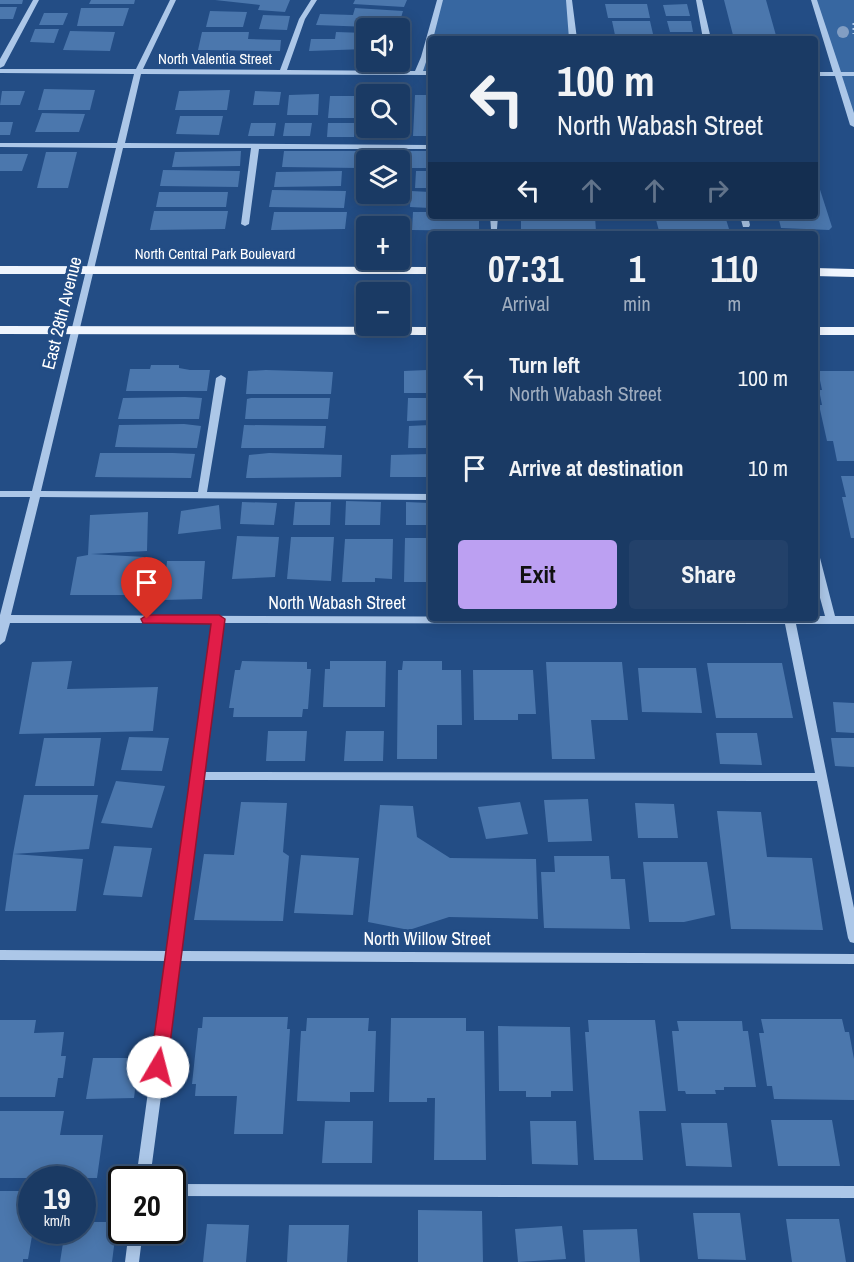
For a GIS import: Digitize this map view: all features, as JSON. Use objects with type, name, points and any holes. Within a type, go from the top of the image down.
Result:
[{"type":"main road","name":"North Central Park Boulevard","points":[[0,270],[428,271]]},
{"type":"main road","points":[[818,273],[854,273]]},
{"type":"main road","points":[[0,330],[428,331]]},
{"type":"main road","points":[[818,331],[854,331]]},
{"type":"street","points":[[0,66],[36,0]]},
{"type":"street","name":"East 28th Avenue","points":[[0,640],[3,619],[138,72],[173,0]]},
{"type":"street","points":[[283,72],[302,20],[314,0]]},
{"type":"street","points":[[431,36],[440,0]]},
{"type":"street","points":[[569,0],[573,36]]},
{"type":"street","points":[[699,0],[706,36]]},
{"type":"street","points":[[813,0],[854,125]]},
{"type":"street","points":[[418,73],[428,46]]},
{"type":"street","name":"North Valentia Street","points":[[0,71],[428,73]]},
{"type":"street","points":[[818,74],[854,74]]},
{"type":"street","points":[[0,145],[428,147]]},
{"type":"street","points":[[245,224],[255,146]]},
{"type":"street","points":[[494,219],[494,227]]},
{"type":"street","points":[[202,495],[221,378]]},
{"type":"street","points":[[0,494],[428,497]]},
{"type":"street","points":[[818,570],[831,620]]},
{"type":"street","name":"North Wabash Street","points":[[3,619],[428,619]]},
{"type":"street","points":[[145,1166],[219,619]]},
{"type":"street","name":"North Wabash Street","points":[[818,620],[854,620]]},
{"type":"street","points":[[789,621],[854,938]]},
{"type":"street","points":[[198,776],[821,777]]},
{"type":"street","name":"North Willow Street","points":[[0,955],[854,959]]},
{"type":"street","points":[[186,1190],[854,1192]]},
{"type":"street","points":[[132,1262],[134,1244]]},
{"type":"path","points":[[854,23],[854,34]]},
{"type":"shaded area","points":[[440,0],[569,0],[573,36],[429,36]]},
{"type":"shaded area","points":[[814,0],[854,0],[854,125]]},
{"type":"shaded area","points":[[428,40],[428,73],[418,73]]},
{"type":"building","points":[[0,0],[23,0],[22,4],[0,4]]},
{"type":"building","points":[[91,0],[135,0],[134,4],[89,4]]},
{"type":"building","points":[[215,0],[290,0],[285,12],[258,10],[260,5]]},
{"type":"building","points":[[355,0],[407,0],[404,7],[353,4]]},
{"type":"building","points":[[724,0],[766,0],[776,36],[733,36]]},
{"type":"building","points":[[605,4],[647,4],[650,18],[608,18]]},
{"type":"building","points":[[687,4],[690,16],[666,16],[663,5]]},
{"type":"building","points":[[0,7],[17,7],[13,19],[0,19]]},
{"type":"building","points":[[81,8],[129,8],[123,26],[77,26]]},
{"type":"building","points":[[355,8],[403,11],[401,18],[356,18],[356,26],[316,25],[320,14],[353,15]]},
{"type":"building","points":[[210,11],[247,12],[243,27],[206,27]]},
{"type":"building","points":[[44,13],[68,13],[63,25],[39,25]]},
{"type":"building","points":[[263,15],[290,16],[287,30],[259,29]]},
{"type":"building","points":[[612,21],[650,21],[653,34],[615,35]]},
{"type":"building","points":[[667,21],[691,21],[693,32],[670,32]]},
{"type":"building","points":[[35,29],[59,29],[54,43],[30,42]]},
{"type":"building","points":[[70,31],[115,32],[110,51],[63,50]]},
{"type":"building","points":[[202,32],[249,32],[248,39],[281,40],[280,51],[198,50]]},
{"type":"building","points":[[336,32],[356,33],[356,49],[309,51],[311,39],[335,39]]},
{"type":"building","points":[[44,89],[95,90],[90,110],[38,110]]},
{"type":"building","points":[[230,90],[227,110],[175,110],[179,91]]},
{"type":"building","points":[[2,91],[25,91],[20,105],[0,105]]},
{"type":"building","points":[[255,91],[281,92],[279,105],[253,105]]},
{"type":"building","points":[[319,94],[318,115],[287,115],[289,95]]},
{"type":"building","points":[[415,95],[428,95],[428,136],[413,136]]},
{"type":"building","points":[[330,96],[356,96],[356,118],[328,118]]},
{"type":"building","points":[[42,113],[85,114],[79,132],[35,132]]},
{"type":"building","points":[[180,116],[223,116],[219,135],[176,134]]},
{"type":"building","points":[[0,122],[13,122],[10,135],[0,135]]},
{"type":"building","points":[[251,123],[276,123],[274,136],[248,136]]},
{"type":"building","points":[[285,123],[312,123],[310,136],[283,136]]},
{"type":"building","points":[[328,123],[355,123],[354,137],[327,137]]},
{"type":"building","points":[[241,151],[240,166],[172,167],[175,152]]},
{"type":"building","points":[[284,151],[356,151],[356,168],[282,167]]},
{"type":"building","points":[[410,151],[428,151],[428,168],[410,168]]},
{"type":"building","points":[[46,152],[77,152],[68,188],[37,188]]},
{"type":"building","points":[[0,154],[28,154],[22,171],[0,171]]},
{"type":"building","points":[[163,170],[240,171],[238,187],[160,186]]},
{"type":"building","points":[[342,171],[341,186],[274,187],[276,172]]},
{"type":"building","points":[[416,171],[428,171],[428,188],[415,188]]},
{"type":"building","points":[[818,183],[832,227],[829,230],[781,228],[779,219],[818,219]]},
{"type":"building","points":[[272,190],[346,191],[344,208],[269,207]]},
{"type":"building","points":[[411,191],[428,192],[428,208],[410,207]]},
{"type":"building","points":[[159,192],[228,192],[226,207],[156,207]]},
{"type":"building","points":[[154,211],[228,211],[225,229],[150,230]]},
{"type":"building","points":[[274,212],[347,212],[345,229],[271,230]]},
{"type":"building","points":[[413,212],[428,212],[428,219],[479,219],[479,231],[412,230]]},
{"type":"building","points":[[521,219],[595,219],[596,231],[521,230]]},
{"type":"building","points":[[656,219],[726,219],[729,229],[659,231]]},
{"type":"building","points":[[151,365],[179,365],[179,368],[190,370],[210,370],[207,391],[126,391],[130,369],[150,369]]},
{"type":"building","points":[[428,370],[428,393],[404,393],[404,371]]},
{"type":"building","points":[[248,371],[333,372],[331,394],[246,394]]},
{"type":"building","points":[[818,371],[854,371],[854,461],[837,461],[833,441],[827,441],[819,405],[822,405],[819,390],[822,390]]},
{"type":"building","points":[[123,398],[202,398],[199,419],[118,419]]},
{"type":"building","points":[[330,398],[328,419],[245,419],[247,399]]},
{"type":"building","points":[[408,398],[428,398],[428,420],[407,421]]},
{"type":"building","points":[[119,425],[201,426],[197,448],[115,447]]},
{"type":"building","points":[[244,425],[326,426],[324,448],[241,448]]},
{"type":"building","points":[[428,425],[428,448],[408,448],[409,426]]},
{"type":"building","points":[[100,453],[195,454],[191,478],[95,477]]},
{"type":"building","points":[[269,453],[342,455],[341,477],[246,478],[249,455]]},
{"type":"building","points":[[428,454],[428,477],[390,477],[391,455]]},
{"type":"building","points":[[841,476],[854,476],[854,538],[851,538],[842,497],[846,497]]},
{"type":"building","points":[[346,501],[381,502],[380,525],[345,525]]},
{"type":"building","points":[[242,502],[277,503],[274,525],[240,524]]},
{"type":"building","points":[[295,502],[331,502],[330,525],[293,525]]},
{"type":"building","points":[[406,502],[428,503],[428,525],[406,525]]},
{"type":"building","points":[[219,505],[221,529],[178,534],[181,511]]},
{"type":"building","points":[[148,512],[147,551],[91,554],[144,557],[138,595],[70,595],[77,557],[88,555],[90,515]]},
{"type":"building","points":[[237,536],[279,537],[275,577],[232,579]]},
{"type":"building","points":[[291,537],[334,537],[331,581],[287,579]]},
{"type":"building","points":[[405,538],[428,538],[428,582],[404,582]]},
{"type":"building","points":[[345,539],[393,539],[392,579],[375,578],[375,582],[342,582]]},
{"type":"building","points":[[167,561],[205,561],[202,599],[163,600]]},
{"type":"building","points":[[72,661],[67,689],[158,687],[153,731],[19,734],[32,662]]},
{"type":"building","points":[[242,661],[307,662],[307,669],[311,669],[308,709],[303,709],[302,717],[233,717],[234,708],[229,708],[235,670],[240,670]]},
{"type":"building","points":[[330,661],[386,661],[385,707],[323,707],[325,669],[330,669]]},
{"type":"building","points":[[403,661],[442,661],[442,670],[461,670],[462,725],[437,725],[437,759],[397,759],[398,670],[402,670]]},
{"type":"building","points":[[546,662],[622,662],[628,720],[591,720],[595,759],[552,759]]},
{"type":"building","points":[[707,663],[782,663],[793,718],[716,718]]},
{"type":"building","points":[[638,668],[696,668],[702,713],[642,712]]},
{"type":"building","points":[[473,670],[533,670],[536,714],[518,714],[518,720],[474,720]]},
{"type":"building","points":[[833,702],[854,703],[854,733],[836,732]]},
{"type":"building","points":[[268,731],[307,731],[305,761],[266,761]]},
{"type":"building","points":[[346,731],[384,731],[383,761],[344,761]]},
{"type":"building","points":[[716,733],[757,733],[762,765],[720,764]]},
{"type":"building","points":[[129,737],[169,738],[162,771],[121,770]]},
{"type":"building","points":[[44,738],[101,738],[94,786],[35,786]]},
{"type":"building","points":[[831,738],[854,738],[854,767],[835,766]]},
{"type":"building","points":[[116,781],[165,786],[152,828],[101,823]]},
{"type":"building","points":[[24,795],[98,795],[89,849],[13,854]]},
{"type":"building","points":[[588,799],[592,841],[548,842],[544,800]]},
{"type":"building","points":[[241,802],[287,803],[283,852],[289,856],[283,921],[194,920],[204,854],[234,855]]},
{"type":"building","points":[[520,802],[528,834],[486,839],[478,807]]},
{"type":"building","points":[[635,803],[674,804],[678,838],[638,838]]},
{"type":"building","points":[[380,805],[413,806],[417,837],[450,858],[536,859],[538,919],[449,917],[409,930],[368,922]]},
{"type":"building","points":[[717,811],[761,812],[767,857],[812,858],[823,930],[731,929]]},
{"type":"building","points":[[114,846],[152,848],[142,897],[103,895]]},
{"type":"building","points":[[13,854],[83,859],[76,911],[5,911]]},
{"type":"building","points":[[301,855],[359,858],[353,915],[294,913]]},
{"type":"building","points":[[554,856],[609,856],[611,879],[625,879],[630,929],[544,928],[541,872],[555,872]]},
{"type":"building","points":[[643,862],[707,862],[715,915],[684,922],[649,922]]},
{"type":"building","points":[[203,1017],[288,1017],[287,1029],[290,1029],[283,1134],[234,1134],[237,1096],[195,1096],[196,1084],[192,1084],[198,1028],[202,1028]]},
{"type":"building","points":[[307,1018],[369,1018],[368,1031],[376,1031],[374,1092],[350,1092],[350,1102],[297,1101],[301,1031],[306,1031]]},
{"type":"building","points":[[391,1018],[466,1018],[466,1031],[484,1031],[486,1160],[434,1160],[435,1098],[427,1098],[427,1102],[389,1102]]},
{"type":"building","points":[[761,1019],[842,1019],[845,1032],[849,1032],[854,1059],[854,1100],[774,1099],[772,1086],[767,1086],[759,1033],[764,1033]]},
{"type":"building","points":[[0,1020],[36,1020],[34,1033],[64,1032],[61,1056],[66,1056],[63,1078],[58,1078],[55,1097],[0,1097]]},
{"type":"building","points":[[588,1020],[655,1020],[666,1111],[639,1111],[643,1160],[594,1160],[585,1032],[589,1032]]},
{"type":"building","points":[[677,1021],[742,1021],[743,1031],[748,1031],[756,1087],[724,1087],[724,1090],[715,1090],[716,1094],[686,1094],[685,1091],[678,1091],[672,1031],[679,1031]]},
{"type":"building","points":[[498,1026],[570,1027],[573,1091],[551,1091],[551,1097],[526,1097],[526,1091],[499,1091]]},
{"type":"building","points":[[93,1058],[139,1058],[134,1098],[86,1099]]},
{"type":"building","points":[[0,1111],[64,1111],[60,1135],[103,1135],[97,1178],[96,1166],[18,1166],[18,1178],[0,1178]]},
{"type":"building","points":[[771,1120],[832,1120],[840,1166],[778,1166]]},
{"type":"building","points":[[325,1121],[373,1121],[372,1163],[322,1163]]},
{"type":"building","points":[[530,1121],[576,1121],[578,1165],[532,1164]]},
{"type":"building","points":[[681,1123],[727,1123],[732,1167],[686,1166]]},
{"type":"building","points":[[0,1191],[18,1191],[18,1244],[31,1244],[28,1259],[23,1259],[23,1262],[0,1262]]},
{"type":"building","points":[[418,1210],[482,1211],[483,1262],[418,1262]]},
{"type":"building","points":[[693,1213],[740,1213],[746,1260],[698,1259]]},
{"type":"building","points":[[786,1219],[839,1219],[846,1262],[792,1262]]},
{"type":"building","points":[[96,1222],[108,1222],[108,1244],[114,1244],[112,1262],[60,1262],[63,1244],[96,1244]]},
{"type":"building","points":[[207,1224],[249,1225],[246,1262],[203,1262]]},
{"type":"building","points":[[289,1225],[349,1225],[347,1262],[287,1262]]},
{"type":"building","points":[[562,1226],[566,1259],[518,1262],[515,1229]]},
{"type":"building","points":[[637,1229],[640,1262],[585,1262],[583,1230]]},
{"type":"route","points":[[147,619],[219,619],[158,1067]]}]
